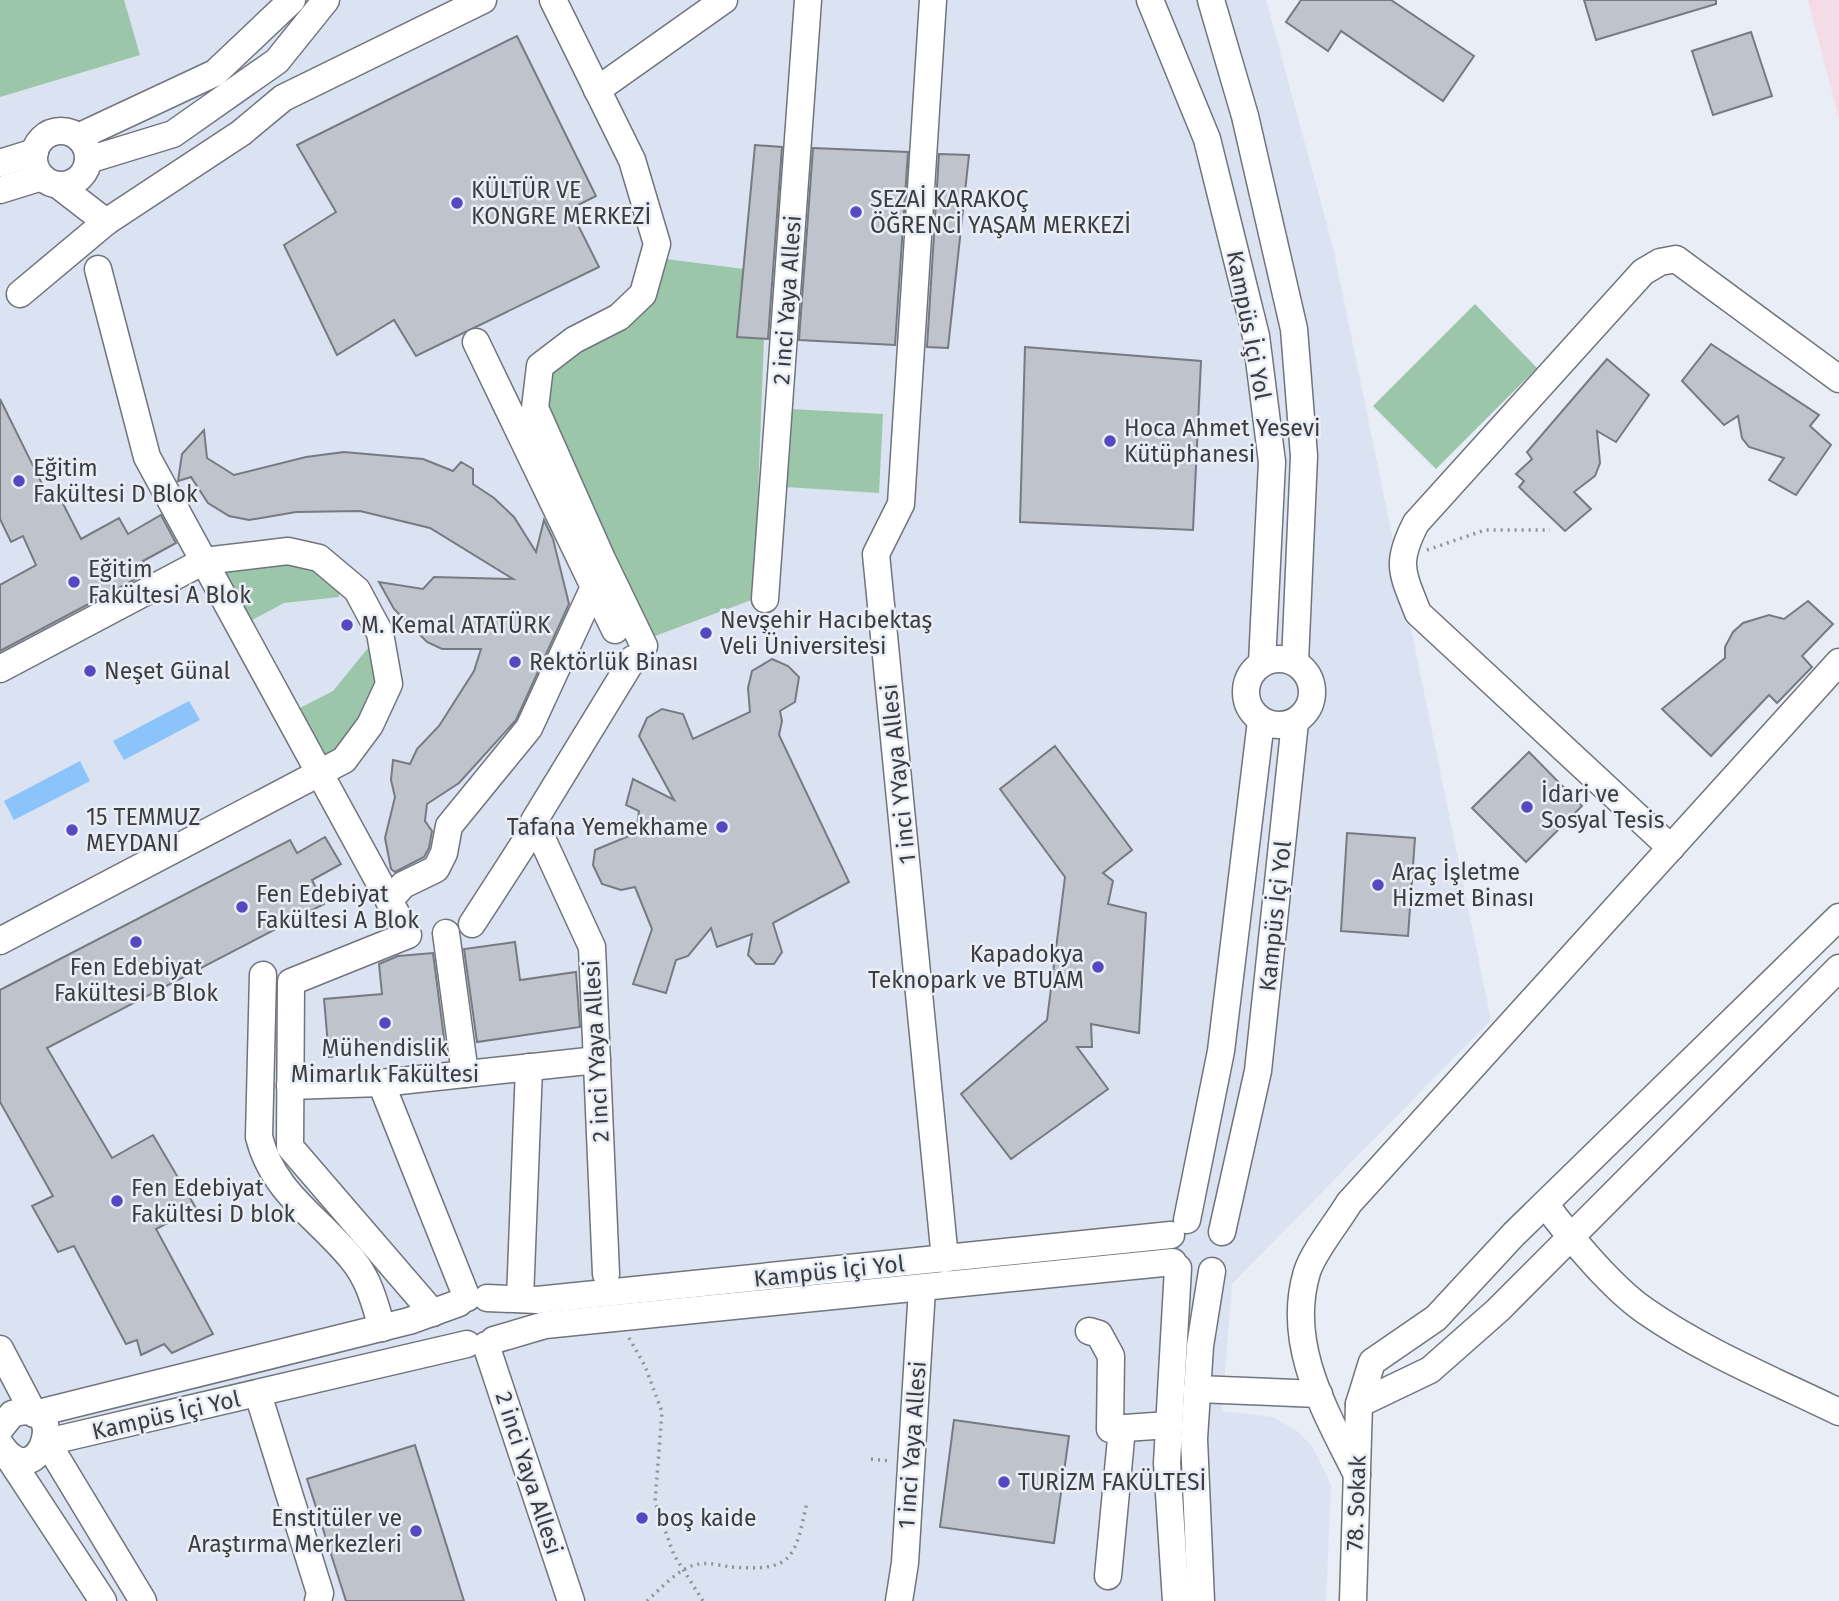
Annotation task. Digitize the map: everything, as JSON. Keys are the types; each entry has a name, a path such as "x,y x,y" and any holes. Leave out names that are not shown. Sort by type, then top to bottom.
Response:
{"street":[{"path":"0,190 50,181 75,181 84,155 215,73 292,0"},
{"path":"84,155 173,134 277,61 326,0"},
{"path":"20,294 106,222 242,134 283,98 483,0"},
{"path":"465,1074 458,930 536,825 534,821 639,652 535,408 540,366 574,340 619,317 643,294 657,244 632,160 553,0"},
{"path":"597,90 724,0"},
{"name":"2 inci Yaya Allesi","path":"765,599 808,0"},
{"name":"1 inci YYaya Allesi","path":"933,0 901,504 876,554 945,1259"},
{"name":"Kampüs İçi Yol","path":"1150,0 1207,139 1256,336 1272,462 1262,663"},
{"name":"Kampüs İçi Yol","path":"1210,0 1245,116 1294,329 1304,456 1294,662"},
{"path":"61,131 84,155 106,222 50,181 34,161 38,144 52,133 61,131"},
{"path":"0,163 35,152"},
{"path":"1671,848 1418,612 1403,575 1402,549 1416,523 1643,272 1660,262 1676,259 1839,379"},
{"path":"98,269 147,457 408,935"},
{"path":"476,342 615,629"},
{"path":"0,669 204,561 288,551 320,558 357,590 380,633 389,684 370,725 344,760 0,941"},
{"path":"389,901 403,886 436,869 444,853 450,826 529,728 594,587"},
{"path":"1284,659 1294,662 1304,670 1313,692 1304,715 1284,726 1261,721 1252,713 1245,692 1247,680 1262,663 1284,659"},
{"path":"1357,1475 1306,1362 1299,1324 1307,1271 1349,1203 1839,662"},
{"name":"Kampüs İçi Yol","path":"34,1414 382,1328 471,1300 520,1299 678,1275 809,1260 945,1259 1179,1228 1221,1051 1261,721"},
{"name":"Kampüs İçi Yol","path":"1222,1232 1258,1072 1295,722"},
{"name":"2 inci YYaya Allesi","path":"536,825 592,947 606,1274"},
{"name":"78. Sokak","path":"1353,1601 1359,1404 1372,1363 1436,1318 1545,1204 1839,917"},
{"path":"433,1313 290,1147 290,982 408,935 458,930"},
{"path":"1359,1404 1430,1370 1498,1310 1839,968"},
{"path":"262,975 259,1137 265,1162 282,1186 353,1260 368,1284 382,1328"},
{"path":"290,1086 381,1083 597,1060"},
{"path":"520,1299 529,1067"},
{"path":"381,1083 471,1300 500,1312 500,1331 482,1343 453,1330 451,1321 471,1300"},
{"path":"1545,1204 1570,1238 1641,1309 1707,1349 1839,1412"},
{"path":"1201,1601 1194,1439 1197,1389 1212,1272 1225,1254 1222,1232 1203,1219 1179,1228 1168,1252 1175,1265 1191,1275 1212,1272"},
{"path":"1175,1265 1167,1463 1176,1601"},
{"name":"Kampüs İçi Yol","path":"47,1442 482,1343 545,1325 1175,1265"},
{"path":"678,1275 678,1312"},
{"name":"1 inci Yaya Allesi","path":"899,1601 905,1563 922,1289"},
{"path":"1089,1331 1100,1334 1107,1347 1112,1378 1110,1429 1169,1424"},
{"name":"2 inci Yaya Allesi","path":"482,1343 571,1601"},
{"path":"0,1349 34,1414 45,1426 47,1442 143,1601"},
{"path":"1197,1389 1320,1394"},
{"path":"258,1394 320,1593 318,1601"},
{"path":"1,1441 12,1414 19,1411 34,1414"},
{"path":"1108,1576 1122,1428"},
{"path":"1,1441 15,1458 30,1459 43,1449 47,1442"},
{"path":"1,1441 103,1601"}],"path":[{"path":"1402,559 1485,530 1550,530"},
{"path":"618,1318 645,1366 662,1412 655,1502 674,1555 704,1601"},
{"path":"647,1601 698,1564 756,1568 785,1562 796,1549 807,1503"}],"shaded area":[{"name":"Nevşehir Hacıbektaş Veli Üniversitesi","path":"0,0 1266,0 1333,247 1491,1020 1232,1284 1222,1411 1272,1417 1296,1430 1312,1446 1331,1485 1326,1601 0,1601"},
{"path":"1808,0 1839,0 1839,119"}],"green space":[{"path":"0,0 124,0 140,55 0,97"},
{"path":"666,259 744,269 764,338 754,599 647,639 541,412 546,379"},
{"path":"1475,304 1537,368 1436,469 1373,406"},
{"path":"790,409 883,414 879,493 786,487"},
{"path":"305,560 340,583 339,597 284,603 250,621 220,567"},
{"path":"368,648 380,655 382,688 327,764 298,709 333,691"}],"water":[{"path":"189,701 200,720 124,760 113,741"},
{"path":"80,761 90,781 14,820 4,801"}],"building":[{"path":"1301,0 1391,0 1474,56 1443,101 1341,31 1328,51 1286,22"},
{"path":"1584,0 1716,0 1716,4 1596,40"},
{"path":"1751,32 1772,96 1713,115 1692,51"},
{"name":"KÜLTÜR VE KONGRE MERKEZİ","path":"517,36 596,196 570,209 599,267 416,356 394,320 337,355 284,245 336,212 297,145"},
{"path":"755,145 782,147 768,339 737,337"},
{"path":"813,148 908,152 895,345 799,340"},
{"path":"939,154 969,155 948,348 927,347"},
{"path":"1711,344 1819,415 1810,426 1831,445 1796,495 1769,480 1784,458 1749,447 1742,438 1738,416 1724,425 1682,381"},
{"name":"Hoca Ahmet Yesevi Kütüphanesi","path":"1025,347 1201,361 1193,530 1020,522"},
{"path":"1607,359 1649,395 1616,442 1597,431 1600,463 1595,476 1574,492 1591,509 1565,531 1519,487 1524,481 1516,474 1532,459 1527,452"},
{"path":"0,399 45,490 49,488 52,494 57,492 81,539 119,518 128,534 161,515 176,543 143,561 149,572 0,651 0,585 36,565 23,536 11,542 0,519"},
{"name":"Rektörlük Binası","path":"204,430 207,458 234,475 306,457 344,452 423,459 453,471 461,462 473,469 473,484 494,498 514,517 536,552 544,520 553,539 569,604 516,720 459,783 427,804 425,821 432,831 429,848 424,857 395,872 391,869 385,838 395,797 391,780 393,760 410,764 417,749 439,726 474,671 481,649 442,649 427,642 394,609 379,582 423,589 434,577 513,579 430,528 360,511 296,512 249,520 229,516 208,503 191,477 178,481 182,454"},
{"path":"1808,601 1833,624 1802,656 1812,667 1777,703 1769,695 1711,756 1662,709 1725,658 1725,647 1733,632 1743,623 1769,615 1784,619"},
{"path":"772,659 788,666 799,677 795,702 780,711 782,721 779,735 849,882 773,923 782,952 774,964 756,964 748,955 752,934 717,947 711,928 688,956 676,960 666,993 633,984 652,929 635,887 621,890 602,884 593,865 595,850 636,833 639,811 626,805 633,779 674,800 639,736 647,718 662,709 683,714 693,739 750,712 748,688 752,671"},
{"name":"Kapadokya Teknopark ve BTUAM","path":"1055,746 1132,850 1103,873 1113,881 1108,904 1146,913 1139,1033 1091,1024 1092,1047 1077,1047 1108,1089 1011,1159 961,1094 1047,1020 1065,877 1000,789"},
{"name":"İdari ve Sosyal Tesis","path":"1529,752 1582,806 1526,862 1472,808"},
{"name":"Araç İşletme Hizmet Binası","path":"1347,833 1415,838 1408,936 1341,931"},
{"path":"325,837 341,864 312,880 324,904 47,1048 112,1158 153,1135 196,1208 156,1229 213,1334 172,1353 164,1344 141,1355 137,1340 126,1344 74,1246 58,1252 32,1206 53,1196 0,1102 0,990 290,840 297,853"},
{"path":"515,942 520,980 576,972 580,1027 477,1042 464,949"},
{"name":"Mühendislik Mimarlık Fakültesi","path":"433,953 445,1046 329,1057 324,999 382,994 379,964 398,956"},
{"name":"TURİZM FAKÜLTESİ","path":"954,1420 1069,1436 1054,1543 940,1527"},
{"path":"415,1445 464,1601 346,1601 307,1479"}],"place":[{"name":"KÜLTÜR VE KONGRE MERKEZİ","path":"457,203"},
{"name":"SEZAİ KARAKOÇ ÖĞRENCİ YAŞAM MERKEZİ","path":"856,212"},
{"name":"Hoca Ahmet Yesevi Kütüphanesi","path":"1110,441"},
{"name":"Eğitim Fakültesi D Blok","path":"19,481"},
{"name":"Eğitim Fakültesi A Blok","path":"74,582"},
{"name":"M. Kemal ATATÜRK","path":"347,625"},
{"name":"Nevşehir Hacıbektaş Veli Üniversitesi","path":"706,633"},
{"name":"Rektörlük Binası","path":"515,662"},
{"name":"Neşet Günal","path":"90,671"},
{"name":"İdari ve Sosyal Tesis","path":"1527,807"},
{"name":"Tafana Yemekhame","path":"722,827"},
{"name":"15 TEMMUZ MEYDANI","path":"72,830"},
{"name":"Araç İşletme Hizmet Binası","path":"1378,885"},
{"name":"Fen Edebiyat Fakültesi A Blok","path":"242,907"},
{"name":"Fen Edebiyat Fakültesi B Blok","path":"136,942"},
{"name":"Kapadokya Teknopark ve BTUAM","path":"1098,967"},
{"name":"Mühendislik Mimarlık Fakültesi","path":"385,1023"},
{"name":"Fen Edebiyat Fakültesi D blok","path":"117,1201"},
{"name":"TURİZM FAKÜLTESİ","path":"1004,1482"},
{"name":"boş kaide","path":"642,1518"},
{"name":"Enstitüler ve Araştırma Merkezleri","path":"416,1531"}]}
